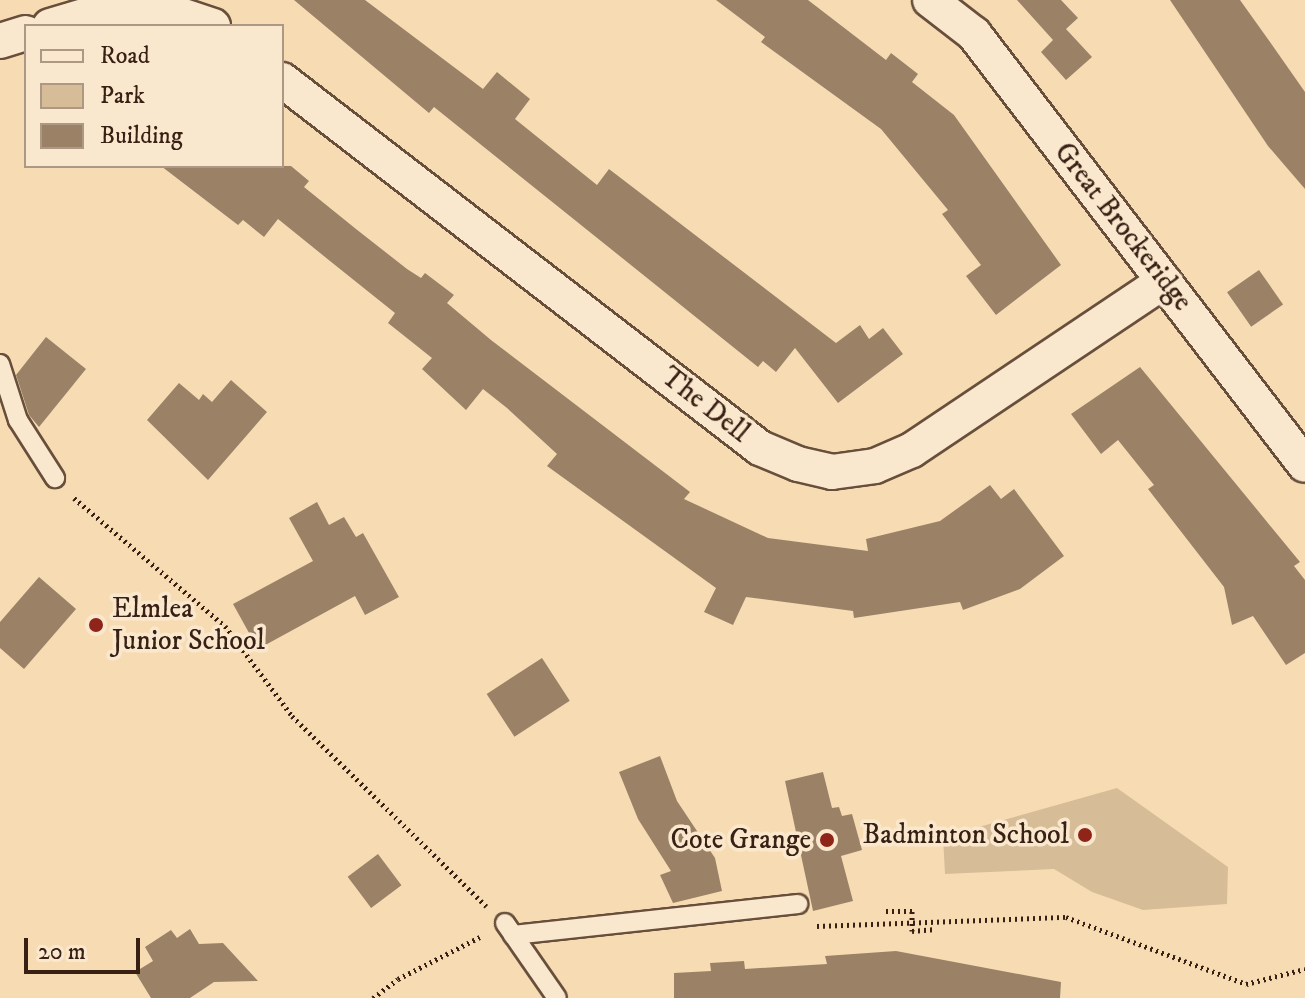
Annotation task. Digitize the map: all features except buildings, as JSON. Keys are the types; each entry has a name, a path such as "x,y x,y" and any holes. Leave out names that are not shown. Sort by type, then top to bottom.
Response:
{"street":[{"name":"Great Brockeridge","path":"930,0 974,34 1305,465"},
{"path":"57,24 111,8 159,8 207,24"},
{"path":"0,41 24,34"},
{"name":"The Dell","path":"284,82 760,448 798,464 832,472 875,466 912,450 1164,281"}],"lane":[{"path":"0,364 18,420 55,478"},
{"path":"557,998 509,929 798,904"}],"path":[{"path":"55,478 214,615 292,716 509,929 398,979 373,998"},
{"path":"886,911 912,911 912,931 933,929"},
{"path":"814,926 1066,917 1246,984 1305,969"}],"green space":[{"path":"1117,788 1228,867 1227,904 1143,910 1092,892 1054,869 945,874 943,837"}],"place":[{"name":"Elmlea Junior School","path":"96,625"},
{"name":"Badminton School","path":"1085,835"},
{"name":"Cote Grange","path":"827,840"}]}
